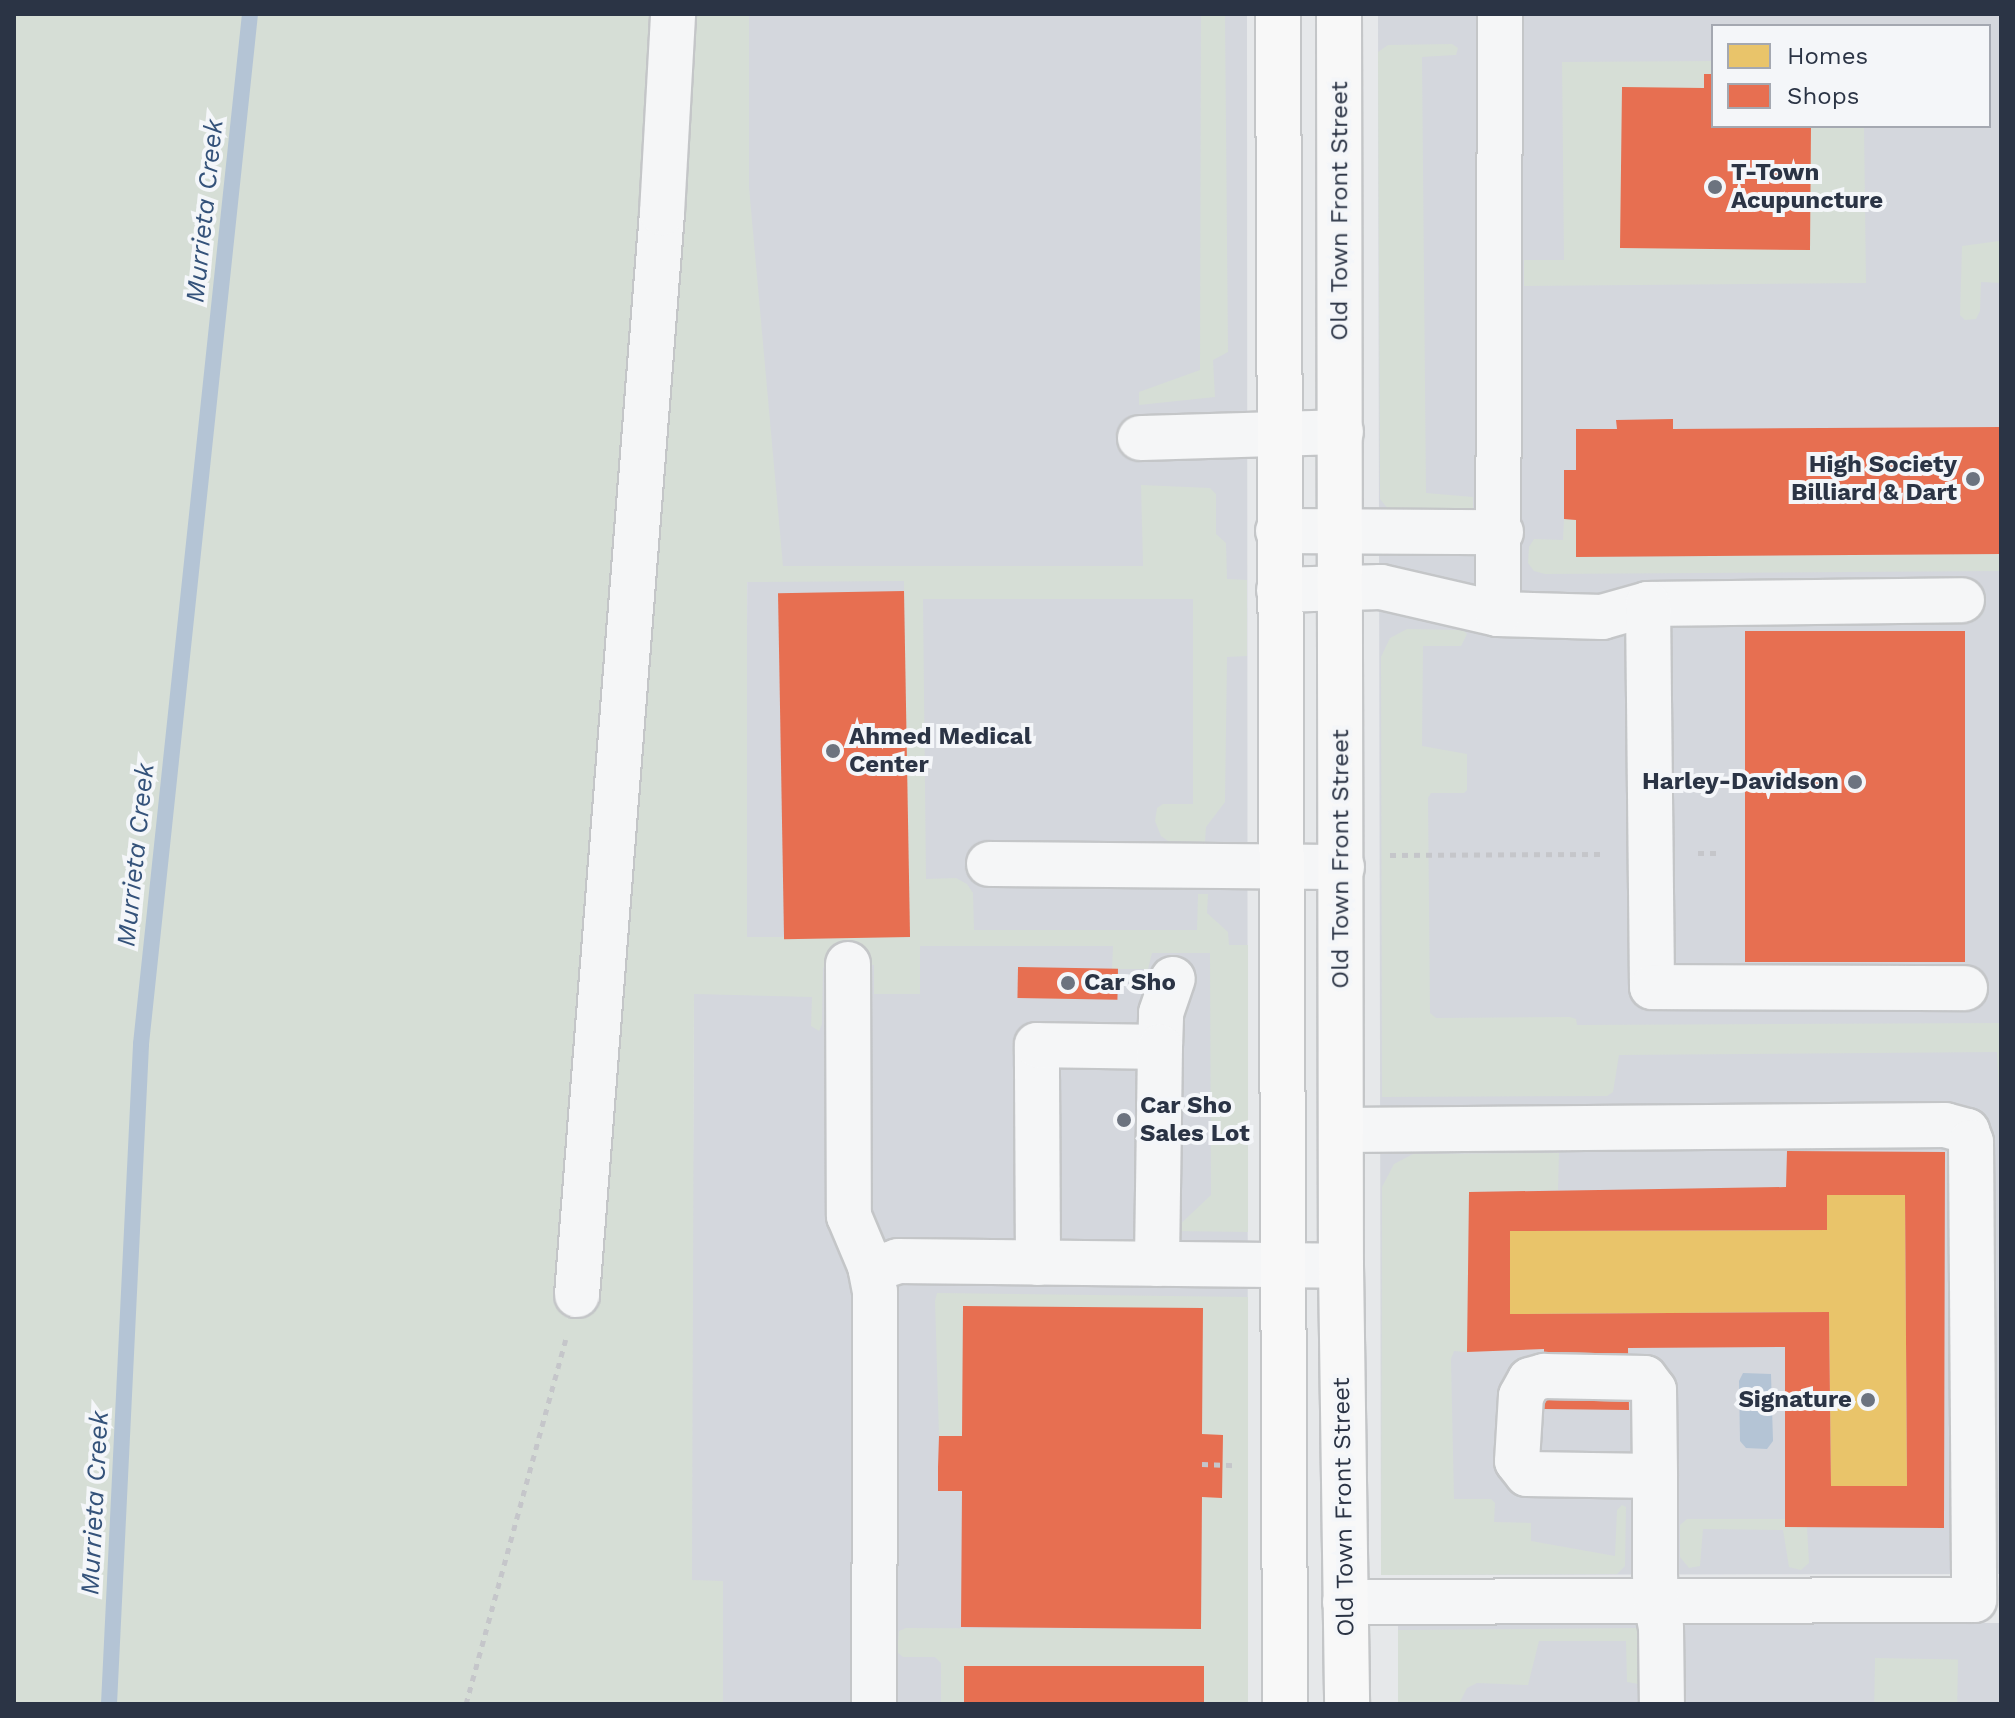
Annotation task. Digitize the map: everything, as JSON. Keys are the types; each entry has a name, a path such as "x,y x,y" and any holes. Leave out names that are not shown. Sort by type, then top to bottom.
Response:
{"main road":[{"path":"1278,14 1285,1704"},
{"name":"Old Town Front Street","path":"1339,14 1341,1266 1347,1704"}],"lane":[{"path":"577,1295 661,229 673,14"},
{"path":"1498,600 1501,532 1500,14"},
{"path":"1140,438 1341,432"},
{"path":"1278,531 1501,532"},
{"path":"1279,590 1381,587 1498,600 1602,617 1648,604 1962,600"},
{"path":"1648,604 1652,987 1965,988"},
{"path":"989,864 1342,867"},
{"path":"848,964 849,1216 871,1270 875,1292 874,1704"},
{"path":"1157,1264 1161,1013 1173,979"},
{"path":"1038,1263 1037,1045 1160,1047"},
{"path":"1342,1130 1945,1125 1967,1131 1971,1142 1974,1600 1345,1602"},
{"path":"871,1270 898,1261 1341,1266"},
{"path":"1655,1476 1656,1602 1661,1627 1662,1704"}],"path":[{"path":"1390,855 1717,853"},
{"path":"466,1704 577,1295"},
{"path":"1202,1464 1240,1465"}],"shaded area":[{"path":"14,14 749,14 749,187 783,566 1143,566 1141,485 1210,488 1216,494 1216,534 1226,543 1227,579 1247,580 1247,656 1227,657 1225,802 1206,827 1205,842 1168,841 1161,836 1155,821 1157,808 1163,804 1193,804 1193,599 923,599 926,879 956,878 967,884 973,893 974,930 1197,930 1198,894 1208,894 1207,913 1228,932 1229,945 1248,945 1248,1232 1173,1231 1211,1195 1210,953 1152,953 1148,969 1112,969 1113,946 920,946 920,994 874,994 874,965 829,962 823,968 822,1024 819,1031 811,1026 812,997 694,994 692,1580 723,1581 723,1704 14,1704","holes":["904,581 908,937 747,937 747,582"]},
{"path":"749,14 1247,14 1248,1704 690,1704 694,994 746,945"},
{"path":"1201,14 1225,14 1228,352 1213,360 1215,397 1139,405 1139,392 1200,370"},
{"path":"1378,14 2001,14 2001,1574 1381,1575"},
{"path":"1999,14 2001,283 1981,282 1980,311 1976,319 1965,320 1960,315 1962,246 1999,241"},
{"path":"1452,44 1458,48 1456,55 1422,57 1426,493 1473,497 1473,510 1469,516 1389,510 1380,499 1378,52 1388,45"},
{"path":"1711,61 1711,128 1864,128 1866,283 1524,286 1524,260 1564,260 1562,62"},
{"path":"1564,519 1576,520 1577,557 2001,554 2001,571 1545,574 1534,571 1528,563 1529,547 1534,539 1563,540"},
{"path":"1407,629 1463,630 1467,634 1461,646 1423,646 1422,746 1467,754 1467,790 1464,793 1431,793 1428,798 1430,1013 1436,1018 1570,1017 1576,1019 1577,1025 2001,1023 2001,1132 1997,1052 1619,1055 1613,1092 1607,1096 1382,1097 1381,657 1390,638"},
{"path":"1559,1153 1558,1190 1469,1192 1467,1352 1454,1351 1451,1359 1454,1499 1491,1499 1495,1503 1494,1522 1531,1523 1531,1541 1615,1556 1617,1510 1622,1505 1626,1507 1625,1566 1617,1574 1381,1575 1382,1187 1394,1164 1413,1154"},
{"path":"937,1293 1248,1297 1248,1704 1204,1704 1204,1667 964,1666 964,1704 941,1704 941,1663 935,1657 903,1657 897,1652 899,1631 906,1628 1201,1629 1202,1497 1222,1497 1222,1435 939,1436"},
{"path":"1687,1519 1785,1519 1786,1527 1807,1527 1809,1563 1801,1570 1789,1567 1783,1530 1703,1529 1700,1566 1689,1568 1680,1557 1680,1525"},
{"path":"1398,1623 2001,1623 2001,1704 1398,1704"},
{"path":"1639,1628 1638,1684 1627,1682 1626,1641 1539,1641 1528,1685 1477,1683 1467,1688 1459,1704 1398,1704 1398,1630"},
{"path":"1875,1658 1958,1659 1957,1704 1874,1703"}],"water":[{"path":"1743,1373 1771,1374 1773,1441 1767,1449 1746,1448 1740,1441 1739,1381"}],"building: Homes":[{"name":"Signature","path":"1827,1195 1905,1195 1907,1486 1831,1486 1829,1312 1510,1314 1510,1231 1827,1230"}],"building: Shops":[{"name":"T-Town Acupuncture","path":"1704,74 1711,74 1711,128 1811,128 1810,250 1620,248 1622,87 1704,88"},
{"path":"1673,419 1673,429 2001,427 2001,554 1576,557 1576,520 1564,519 1564,470 1576,470 1576,429 1617,429 1616,420"},
{"name":"Ahmed Medical Center","path":"904,591 910,937 784,939 778,593"},
{"name":"Harley-Davidson","path":"1745,631 1965,631 1965,962 1745,962"},
{"name":"Car Sho","path":"1018,967 1118,969 1117,1000 1017,998"},
{"path":"1787,1151 1945,1152 1944,1528 1785,1527 1785,1347 1628,1348 1629,1410 1544,1409 1544,1349 1467,1352 1469,1192 1786,1187","holes":["1827,1195 1905,1195 1907,1486 1831,1486 1829,1312 1510,1314 1510,1231 1827,1230"]},
{"path":"963,1306 1203,1308 1202,1434 1223,1435 1222,1498 1202,1497 1201,1629 961,1627 962,1491 938,1491 938,1467 939,1436 962,1436"},
{"path":"964,1666 1204,1666 1204,1704 964,1704"}],"waterway":[{"name":"Murrieta Creek","path":"109,1704 141,1044 250,14"}],"place":[{"name":"T-Town Acupuncture","path":"1715,187"},
{"name":"High Society Billiard & Dart","path":"1973,479"},
{"name":"Ahmed Medical Center","path":"833,751"},
{"name":"Harley-Davidson","path":"1855,782"},
{"name":"Car Sho","path":"1068,983"},
{"name":"Car Sho Sales Lot","path":"1124,1120"},
{"name":"Signature","path":"1868,1400"}]}
